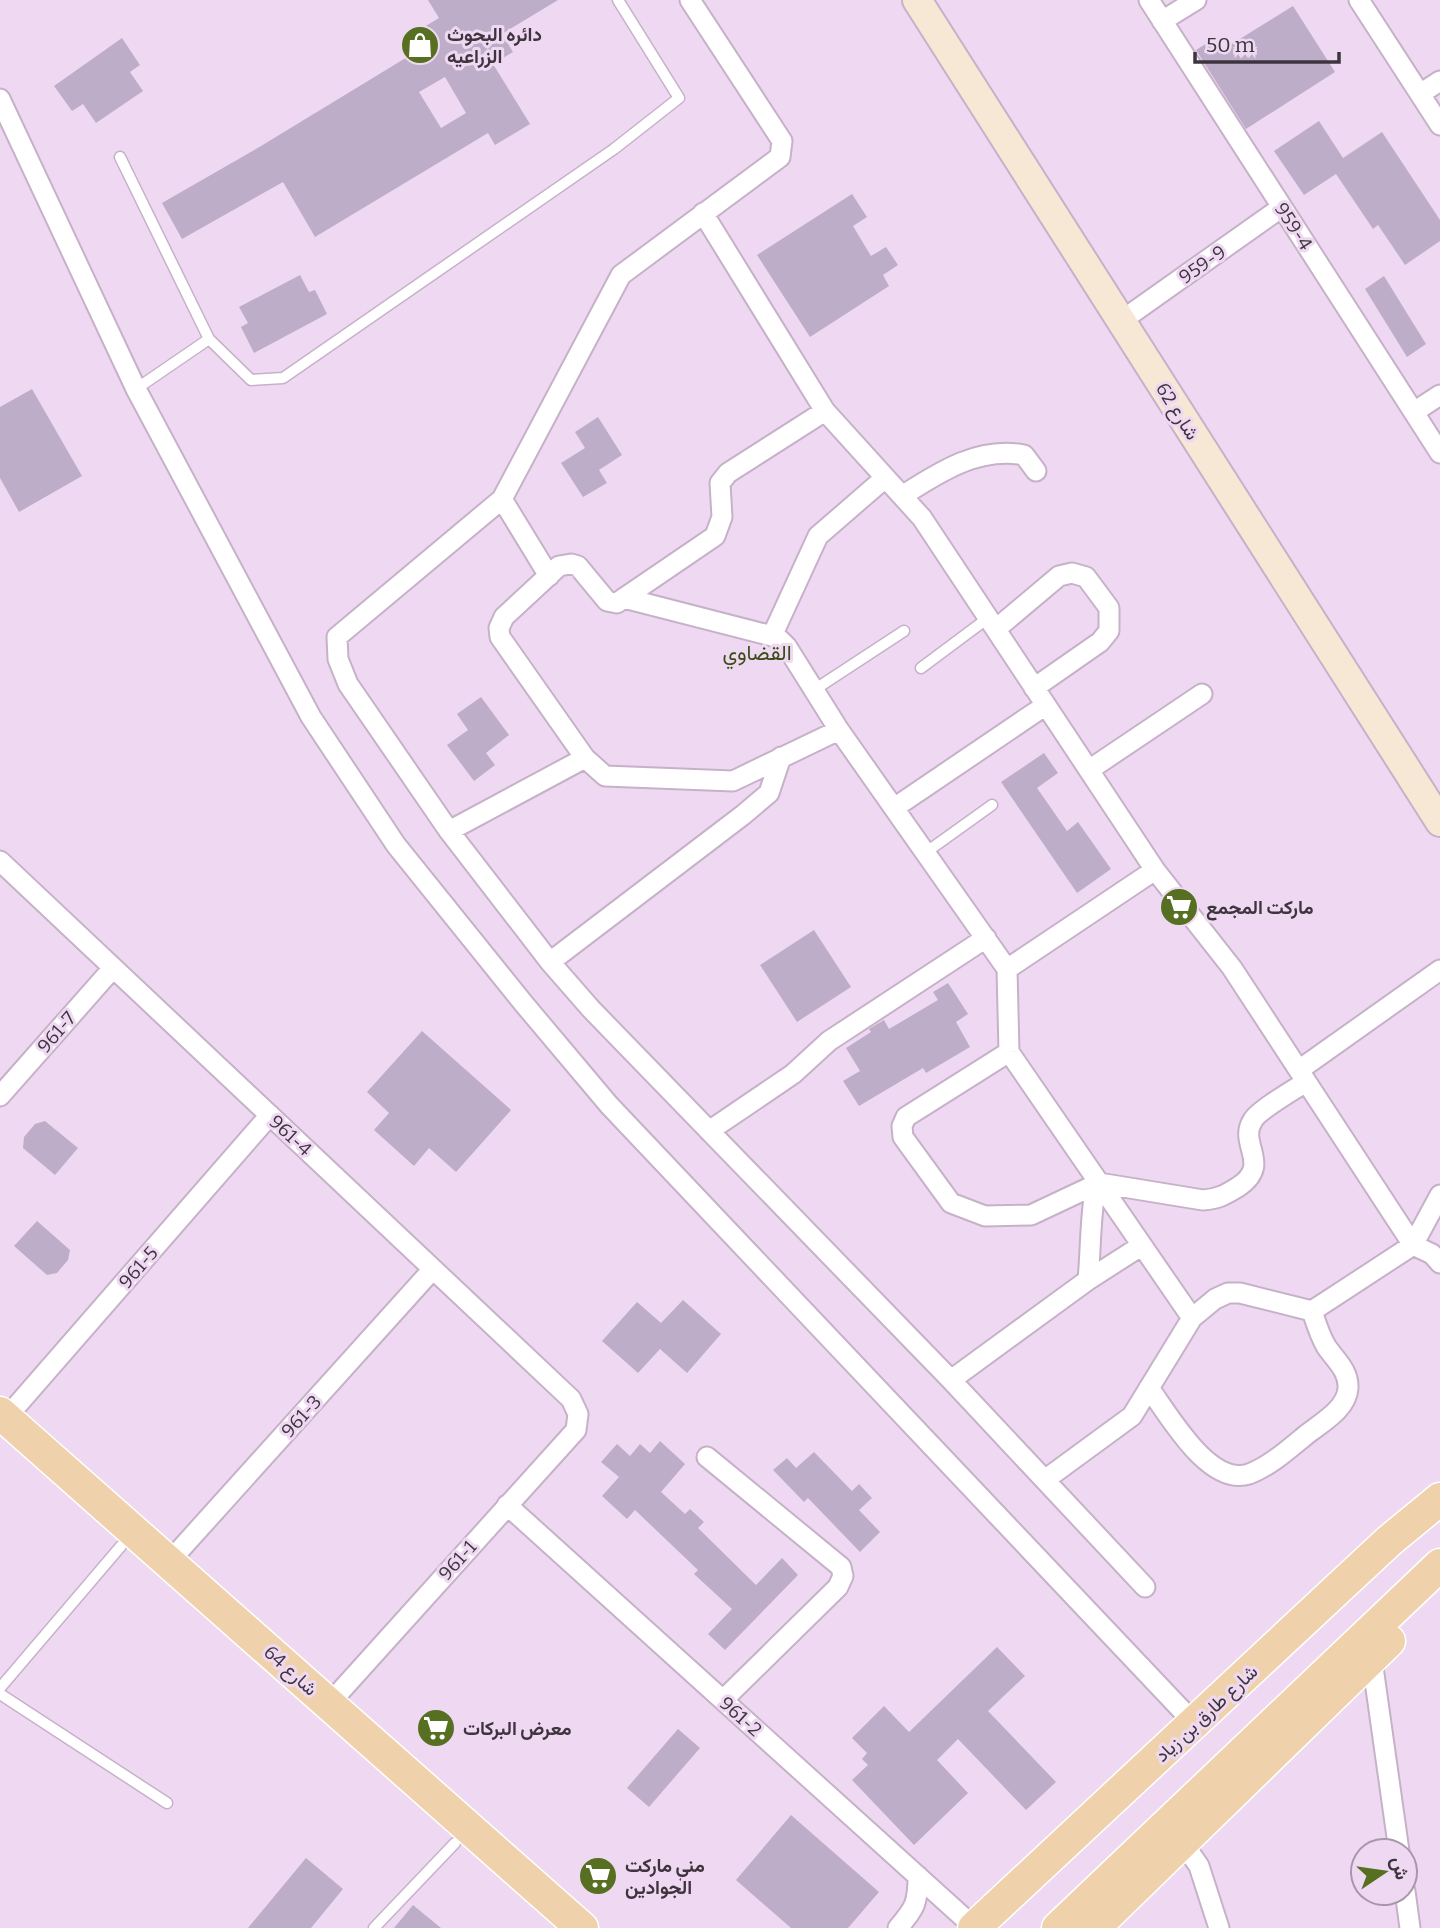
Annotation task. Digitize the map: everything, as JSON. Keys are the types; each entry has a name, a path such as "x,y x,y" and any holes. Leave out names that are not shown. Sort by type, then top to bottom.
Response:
{"main road":[{"name":"شارع 64","path":"2,1424 121,1546 551,1928"},
{"name":"شارع 64","path":"2,1424 169,1562 582,1928"},
{"name":"شارع طارق بن زياد","path":"974,1928 1390,1541 1440,1499"},
{"path":"1003,1928 1440,1509"},
{"path":"1058,1928 1440,1565"},
{"path":"1094,1928 1372,1660 1440,1585"}],"street":[{"path":"690,0 782,141 780,157 621,275 502,499 337,637 338,659 348,684 449,831 591,1009 1046,1479 1145,1587"},
{"name":"شارع 62","path":"917,0 1440,822"},
{"name":"959-4","path":"1149,0 1440,453"},
{"path":"1162,21 1196,0"},
{"path":"1359,0 1440,125"},
{"path":"1420,94 1440,81"},
{"path":"0,99 136,389 311,717 396,845 609,1105 1195,1724"},
{"name":"959-9","path":"1121,321 1282,207"},
{"path":"703,214 825,411 922,518 1155,870 1232,968 1413,1245 1432,1254 1440,1263"},
{"path":"1413,412 1440,395"},
{"path":"825,411 728,473 720,483 722,517 715,536 617,603 607,601 578,566 559,566 503,617 499,628 500,637 584,758 605,776 733,781 839,730"},
{"path":"902,496 947,468 985,455 1009,452 1024,455 1036,471"},
{"path":"772,636 818,536 885,478"},
{"path":"502,499 549,576"},
{"path":"992,624 1059,576 1072,573 1086,577 1109,608 1110,631 1100,642 1034,688"},
{"path":"624,598 772,636 786,647 839,730 1007,969 1009,1052 1192,1318"},
{"path":"1089,770 1202,694"},
{"path":"894,808 1046,705"},
{"path":"551,962 769,793 782,757"},
{"path":"449,831 584,758"},
{"name":"961-4","path":"0,861 571,1399 578,1413"},
{"path":"1007,969 1155,870"},
{"path":"709,1131 793,1074 829,1041 985,938"},
{"name":"961-7","path":"0,1096 113,968"},
{"path":"1009,1052 906,1117 902,1126 904,1137 951,1203 985,1216 1031,1215 1098,1184 1203,1200 1220,1199 1250,1180 1255,1164 1249,1132 1254,1118 1303,1076 1440,970"},
{"name":"961-5","path":"2,1424 270,1115"},
{"path":"1088,1280 1091,1211 1098,1184"},
{"path":"1046,1479 1132,1416 1192,1318 1216,1298 1228,1293 1240,1293 1312,1311 1413,1245 1440,1195"},
{"path":"951,1380 1088,1280 1141,1247"},
{"name":"961-3","path":"169,1562 433,1269"},
{"path":"1149,1388 1197,1454 1225,1474 1237,1476 1250,1473 1278,1458 1337,1411 1347,1394 1344,1370 1325,1345 1312,1311"},
{"name":"961-1","path":"329,1704 576,1430 578,1413"},
{"path":"707,1457 841,1567 843,1576 838,1587 723,1700"},
{"name":"961-2","path":"507,1505 974,1928"},
{"path":"1372,1660 1397,1837"},
{"path":"1183,1843 1199,1866 1219,1928"},
{"path":"898,1928 915,1908 918,1876"},
{"path":"1407,1907 1410,1928"}],"lane":[{"path":"120,157 209,339 251,380 283,378 614,149 679,99 618,0"},
{"path":"136,389 209,339"},
{"path":"921,668 992,624"},
{"path":"814,690 904,631"},
{"path":"925,853 992,805"},
{"path":"0,1688 121,1546"},
{"path":"0,1694 167,1803"},
{"path":"374,1928 455,1843"}],"building":[{"path":"428,0 558,0 502,34 513,52 493,64 530,124 495,145 488,133 315,237 283,182 182,239 162,203 427,45 419,30 439,18","holes":["445,77 466,113 441,128 419,92"]},
{"path":"1293,6 1335,72 1246,129 1196,50 1215,38 1222,50"},
{"path":"122,38 140,65 130,72 143,91 96,123 83,104 72,111 54,86"},
{"path":"1319,121 1343,158 1382,132 1440,220 1440,241 1405,265 1378,225 1373,229 1336,174 1304,195 1274,151"},
{"path":"852,194 867,217 853,226 871,256 886,247 898,265 883,275 889,286 810,337 757,255"},
{"path":"300,275 309,292 315,290 327,314 254,353 241,327 248,323 239,307"},
{"path":"1384,276 1426,344 1407,357 1365,289"},
{"path":"32,389 82,476 19,512 0,478 0,407"},
{"path":"598,417 622,455 599,470 607,483 583,497 561,463 585,448 575,432"},
{"path":"481,697 509,735 486,753 495,765 474,781 447,745 468,730 457,714"},
{"path":"1044,753 1058,773 1037,788 1067,831 1078,822 1111,869 1077,893 1001,782"},
{"path":"814,930 851,987 797,1022 760,965"},
{"path":"948,983 968,1014 956,1022 970,1047 926,1073 923,1068 859,1106 843,1081 860,1071 846,1048 884,1020 889,1029 938,1000 933,992"},
{"path":"422,1031 511,1110 456,1172 429,1148 414,1166 374,1130 389,1113 367,1092"},
{"path":"45,1121 78,1148 55,1175 23,1148 24,1137 35,1124"},
{"path":"37,1221 70,1250 68,1260 57,1273 47,1275 14,1246"},
{"path":"683,1300 721,1334 687,1373 660,1349 638,1373 602,1341 637,1302 661,1323"},
{"path":"660,1441 685,1464 661,1492 685,1514 690,1509 704,1522 698,1528 756,1585 782,1558 798,1575 725,1650 708,1634 732,1609 694,1574 698,1570 635,1510 627,1519 602,1496 619,1477 601,1462 617,1444 630,1456 640,1444 650,1453"},
{"path":"814,1452 852,1491 859,1484 872,1498 859,1510 880,1532 860,1552 808,1498 804,1502 773,1470 787,1458 796,1468"},
{"path":"997,1647 1025,1676 988,1711 1056,1782 1026,1810 958,1739 937,1760 968,1793 914,1845 852,1780 868,1765 862,1759 867,1753 852,1738 884,1706 909,1732"},
{"path":"678,1729 700,1748 649,1807 627,1788"},
{"path":"791,1815 879,1892 848,1928 791,1928 736,1880"},
{"path":"306,1858 343,1889 311,1928 248,1928"},
{"path":"413,1905 441,1928 394,1928"}],"place":[{"name":"دائره البحوث الزراعيه","path":"420,45"},
{"name":"ماركت المجمع","path":"1179,907"},
{"name":"معرض البركات","path":"436,1728"},
{"name":"مني ماركت الجوادين","path":"598,1876"}],"district":[{"name":"القضاوي","path":"757,653"}]}
